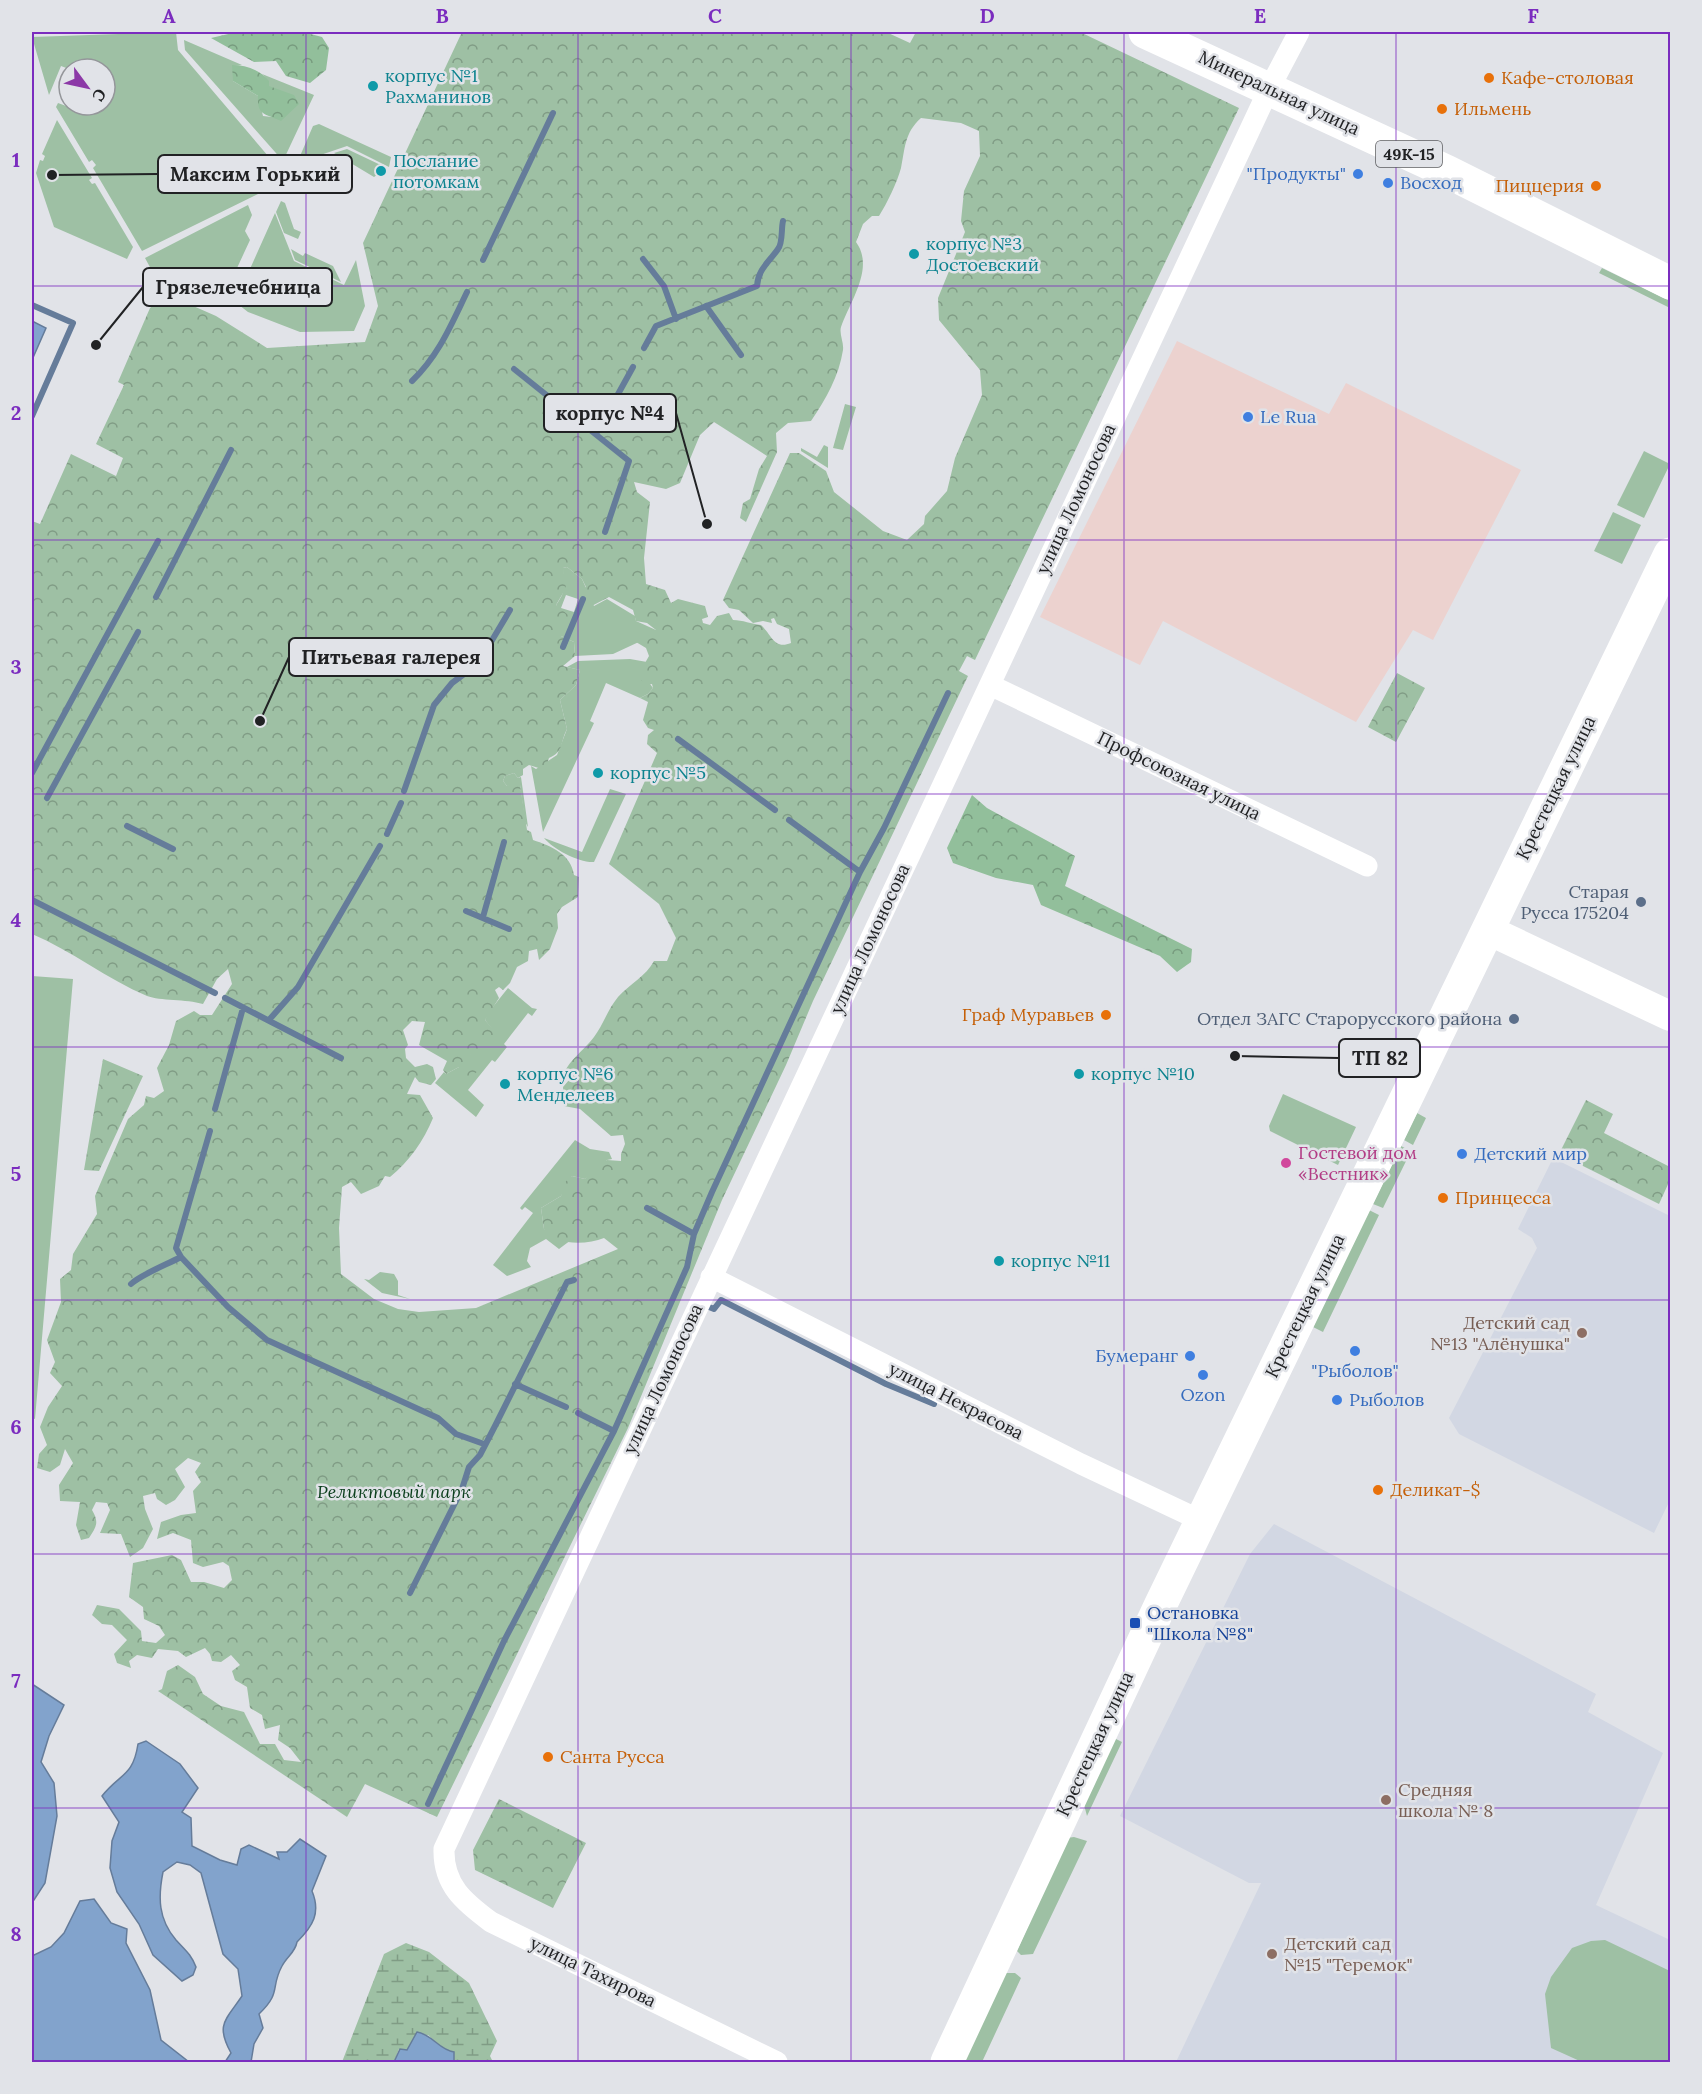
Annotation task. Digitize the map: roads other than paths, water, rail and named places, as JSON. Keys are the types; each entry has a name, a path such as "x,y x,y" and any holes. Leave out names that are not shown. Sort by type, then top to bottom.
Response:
{"main road":[{"name":"Минеральная улица","path":"1145,32 1454,176 1671,283"},
{"name":"Крестецкая улица","path":"947,2062 1202,1521 1671,554"}],"street":[{"name":"улица Ломоносова","path":"444,1849 1269,89 1299,32"},
{"name":"Профсоюзная улица","path":"990,685 1367,866"},
{"path":"1488,930 1671,1016"},
{"name":"улица Некрасова","path":"711,1277 1081,1464 1202,1521"},
{"name":"улица Тахирова","path":"444,1849 444,1866 462,1901 491,1922 777,2062"}],"water":[{"path":"32,321 46,328 32,360"},
{"path":"32,1684 64,1705 49,1736 41,1762 54,1783 57,1816 45,1883 32,1903"},
{"path":"146,1741 180,1764 198,1788 182,1812 191,1818 192,1846 220,1860 237,1865 241,1849 249,1845 279,1859 277,1852 287,1852 300,1839 326,1856 312,1891 316,1906 314,1919 282,1966 271,2000 259,2014 263,2028 254,2044 251,2062 225,2062 231,2053 224,2035 224,2023 242,1996 238,1969 223,1954 201,1873 190,1865 177,1862 163,1872 160,1899 163,1916 170,1932 190,1955 196,1967 193,1975 182,1981 153,1955 139,1924 117,1892 110,1868 112,1841 119,1822 102,1796 129,1769 136,1755 138,1744"},
{"path":"94,1899 111,1923 127,1929 126,1943 150,1990 161,2040 189,2062 32,2062 32,1956 51,1947 64,1933 80,1901"},
{"path":"417,2032 454,2052 454,2062 394,2062 400,2049 407,2050"}],"waterway":[{"path":"483,260 553,113"},
{"path":"644,348 656,326 757,286 762,270 780,246 783,221"},
{"path":"643,259 664,286 676,319"},
{"path":"412,381 437,350 467,292"},
{"path":"32,305 73,323 32,416"},
{"path":"706,306 741,355"},
{"path":"596,434 633,367"},
{"path":"514,369 629,461 605,532"},
{"path":"156,597 231,450"},
{"path":"32,773 158,541"},
{"path":"563,647 583,599"},
{"path":"491,642 510,610"},
{"path":"47,798 138,632"},
{"path":"404,791 434,705 452,683 472,668"},
{"path":"428,1804 504,1641 614,1431 687,1267 694,1234 712,1192 860,872 884,828 948,693"},
{"path":"678,739 775,810"},
{"path":"387,834 401,803"},
{"path":"789,820 860,872"},
{"path":"127,826 173,849"},
{"path":"483,917 504,842"},
{"path":"269,1020 298,987 380,846"},
{"path":"32,900 215,993"},
{"path":"466,911 509,929"},
{"path":"225,998 341,1058"},
{"path":"215,1109 243,1008"},
{"path":"210,1131 176,1248 181,1257 228,1307 267,1340 438,1418 456,1434 484,1444"},
{"path":"647,1208 694,1234"},
{"path":"131,1284 147,1273 181,1257"},
{"path":"410,1593 462,1489 469,1467 480,1455 567,1282 574,1280"},
{"path":"709,1307 714,1309 721,1300 886,1384 934,1404"},
{"path":"515,1384 566,1407"},
{"path":"578,1413 614,1431"}],"place":[{"name":"Кафе-столовая","path":"1489,78"},
{"name":"корпус №1 Рахманинов","path":"373,86"},
{"name":"Ильмень","path":"1442,109"},
{"name":"Послание потомкам","path":"381,171"},
{"name":"\"Продукты\"","path":"1358,174"},
{"name":"Максим Горький","path":"52,175"},
{"name":"Восход","path":"1388,183"},
{"name":"Пиццерия","path":"1596,186"},
{"name":"корпус №3 Достоевский","path":"914,254"},
{"name":"Грязелечебница","path":"96,345"},
{"name":"Le Rua","path":"1248,417"},
{"name":"корпус №4","path":"707,524"},
{"name":"Питьевая галерея","path":"260,721"},
{"name":"корпус №5","path":"598,773"},
{"name":"Старая Русса 175204","path":"1641,902"},
{"name":"Граф Муравьев","path":"1106,1015"},
{"name":"Отдел ЗАГС Старорусского района","path":"1514,1019"},
{"name":"ТП 82","path":"1235,1056"},
{"name":"корпус №10","path":"1079,1074"},
{"name":"корпус №6 Менделеев","path":"505,1084"},
{"name":"Детский мир","path":"1462,1154"},
{"name":"Гостевой дом «Вестник»","path":"1286,1163"},
{"name":"Принцесса","path":"1443,1198"},
{"name":"корпус №11","path":"999,1261"},
{"name":"Детский сад №13 \"Алёнушка\"","path":"1582,1333"},
{"name":"\"Рыболов\"","path":"1355,1351"},
{"name":"Бумеранг","path":"1190,1356"},
{"name":"Ozon","path":"1203,1375"},
{"name":"Рыболов","path":"1337,1400"},
{"name":"Деликат-$","path":"1378,1490"},
{"name":"Остановка \"Школа №8\"","path":"1135,1623"},
{"name":"Санта Русса","path":"548,1757"},
{"name":"Средняя школа № 8","path":"1386,1800"},
{"name":"Детский сад №15 \"Теремок\"","path":"1272,1954"}],"park label":[{"name":"Реликтовый парк","path":"394,1492"}]}
